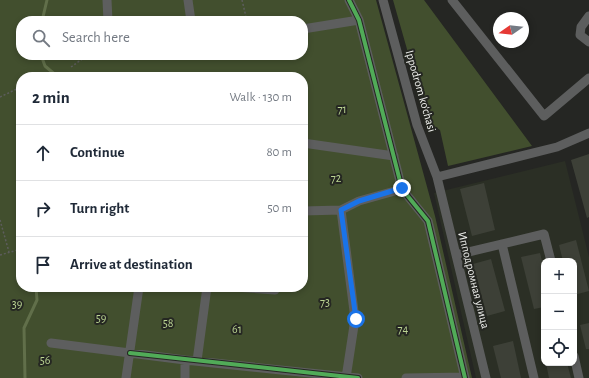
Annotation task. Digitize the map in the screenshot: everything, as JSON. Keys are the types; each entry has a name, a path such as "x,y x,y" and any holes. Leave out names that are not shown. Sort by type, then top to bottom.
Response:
{"street":[{"path":"107,0 108,16"},
{"path":"188,0 191,16"},
{"path":"349,0 359,20 402,188 428,221 465,378 406,378"},
{"name":"Ippodrom ko'chasi","path":"383,0 417,125 440,188"},
{"path":"452,0 544,116 589,78"},
{"path":"589,16 581,27 580,35 589,42"},
{"path":"308,28 359,20"},
{"path":"437,177 557,147 589,133"},
{"path":"308,144 394,156"},
{"path":"308,211 341,210 359,201 402,188"},
{"name":"Ипподромная улица","path":"440,188 486,378"},
{"path":"341,210 356,319 346,377"},
{"path":"456,254 544,234 550,258"},
{"path":"502,244 534,378"},
{"path":"126,378 138,292"},
{"path":"197,361 207,292"},
{"path":"51,343 185,360 358,378"},
{"path":"185,360 185,378"},
{"path":"577,366 580,378"}],"path":[{"path":"242,0 246,16"},
{"path":"71,67 81,60"},
{"path":"0,97 16,89"},
{"path":"0,220 9,252"},
{"path":"0,255 16,250"}],"shaded area":[{"path":"565,161 589,257 589,378 476,378 434,193"}],"green space":[{"path":"0,0 376,0 435,216 472,378 0,378"},
{"path":"393,0 424,0 532,146 448,166 440,130 428,123"}],"building":[{"path":"589,154 589,217 587,218 571,160"},
{"path":"484,183 495,230 472,236 460,189"},
{"path":"576,240 589,291 577,294 577,258 562,258 559,245"},
{"path":"540,253 541,308 534,309 521,257"},
{"path":"491,259 505,311 487,316 473,264"},
{"path":"589,323 589,349 586,349 580,325"},
{"path":"513,341 521,378 501,378 493,346"},
{"path":"547,366 568,366 571,378 549,378"}],"waterway":[{"path":"43,16 47,0"},
{"path":"43,60 45,66 52,72"},
{"path":"25,378 24,328 37,300 36,292"}],"cycle path":[{"path":"349,0 359,20 402,189 428,221 465,378"},
{"path":"130,353 358,378"}],"route":[{"path":"356,319 341,210 359,201 402,188"}],"park label":[{"name":"71","path":"342,109"},
{"name":"72","path":"336,178"},
{"name":"73","path":"325,302"},
{"name":"39","path":"17,304"},
{"name":"59","path":"101,318"},
{"name":"58","path":"168,323"},
{"name":"61","path":"237,329"},
{"name":"74","path":"403,329"},
{"name":"56","path":"45,360"}]}
